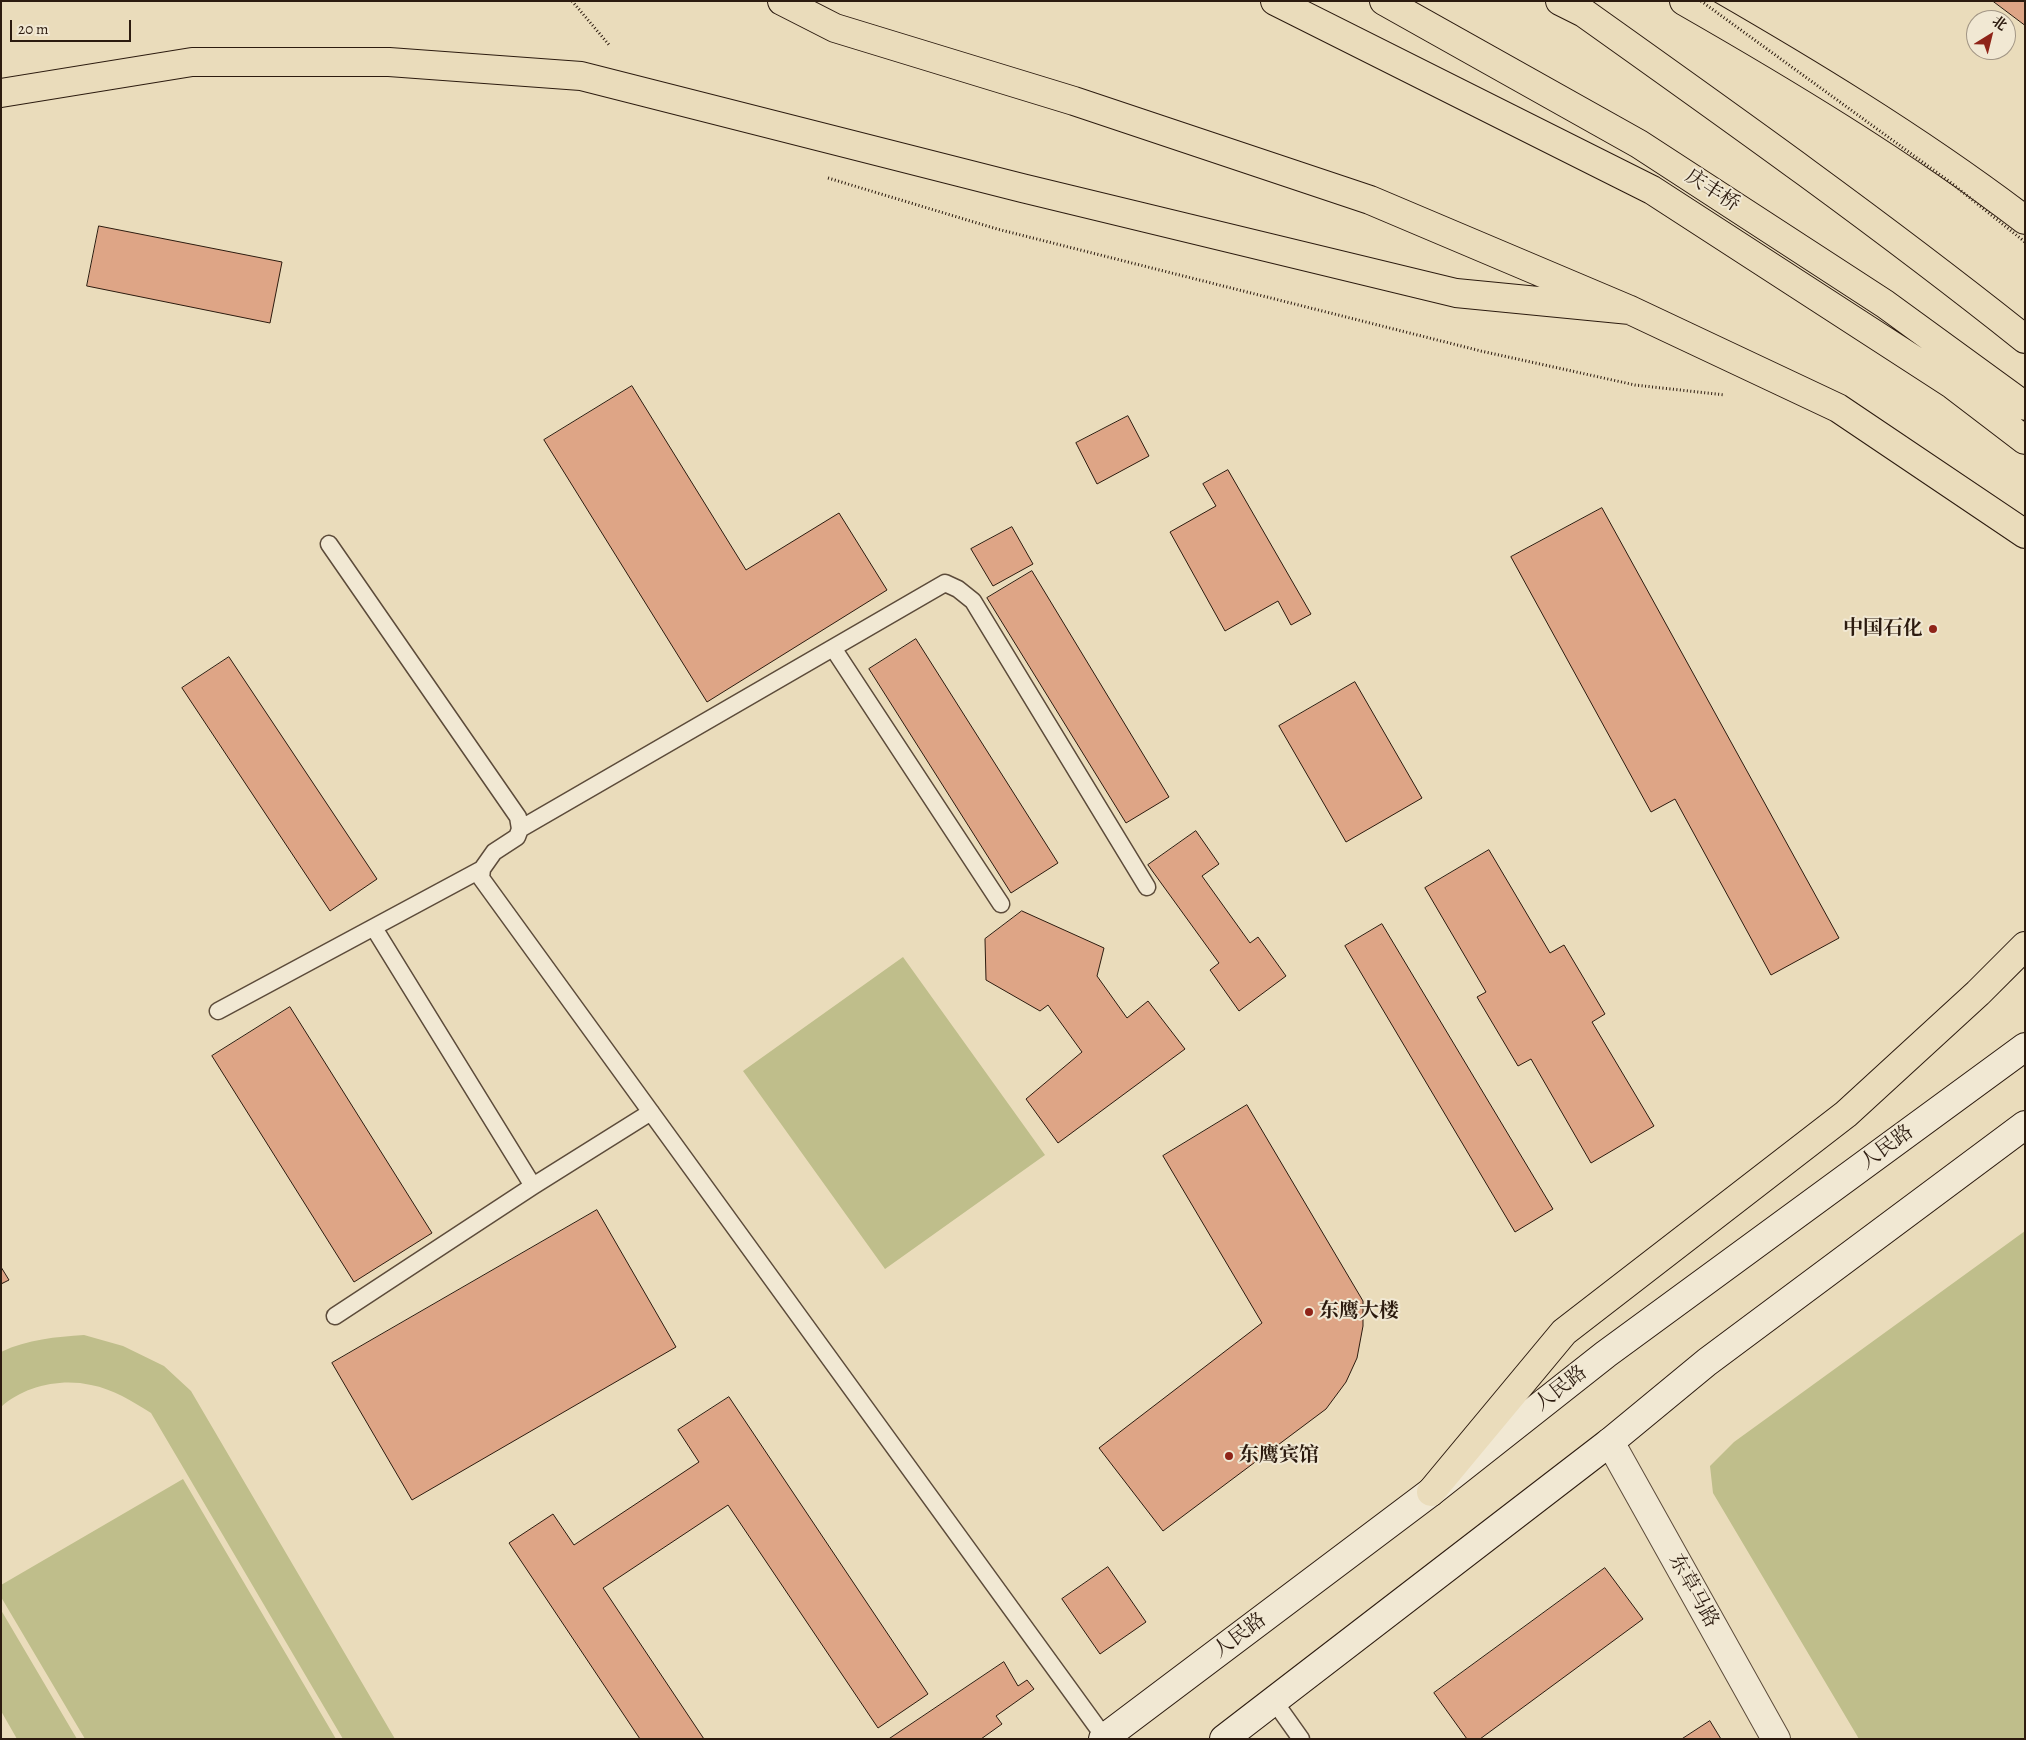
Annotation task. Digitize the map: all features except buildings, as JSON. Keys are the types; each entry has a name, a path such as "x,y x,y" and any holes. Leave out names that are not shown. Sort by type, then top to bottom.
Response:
{"main road":[{"path":"782,1 835,28 1074,101 1370,200 1630,310 1838,408 2025,534"},
{"path":"1275,1 1652,190 1953,385 2025,440"},
{"name":"庆丰桥","path":"1384,1 1639,144 1885,304 2025,406"},
{"path":"1560,1 1584,13 1764,141 1937,269 2025,339"},
{"path":"1684,1 1799,67 1968,177 2025,220"},
{"path":"1,94 192,62 389,62 581,76 1022,188 1456,293 1630,310"},
{"path":"1431,1492 1564,1332 1846,1114 1978,993 2025,946"},
{"name":"人民路","path":"1104,1738 1431,1492 1606,1354 2025,1047"},
{"path":"1224,1739 1610,1442 1707,1362 2025,1125"},
{"name":"东草马路","path":"1610,1442 1776,1739"}],"lane":[{"path":"218,1011 482,869 494,852 517,837 520,829 518,817 329,544"},
{"path":"520,829 945,583 958,589 972,601 1147,887"},
{"path":"833,648 1001,904"},
{"path":"482,869 481,878 1104,1738"},
{"path":"374,928 533,1186"},
{"path":"335,1316 533,1186 651,1112"},
{"path":"1274,1701 1301,1739"}],"path":[{"path":"1701,1 1950,182 2025,242"}],"shaded area":[{"path":"903,957 1045,1155 885,1269 743,1071"},
{"path":"2025,1231 2025,1739 1859,1739 1713,1493 1710,1466 1734,1442"},
{"path":"84,1335 123,1346 164,1366 191,1391 395,1739 343,1739 151,1413 115,1392 79,1383 55,1383 32,1389 10,1400 1,1407 1,1352 32,1341"},
{"path":"183,1479 336,1739 85,1739 1,1597 1,1585"},
{"path":"1,1610 77,1739 17,1739 1,1711"}],"place":[{"name":"中国石化","path":"1933,629"},
{"name":"东鹰大楼","path":"1309,1312"},
{"name":"东鹰宾馆","path":"1229,1456"}]}
